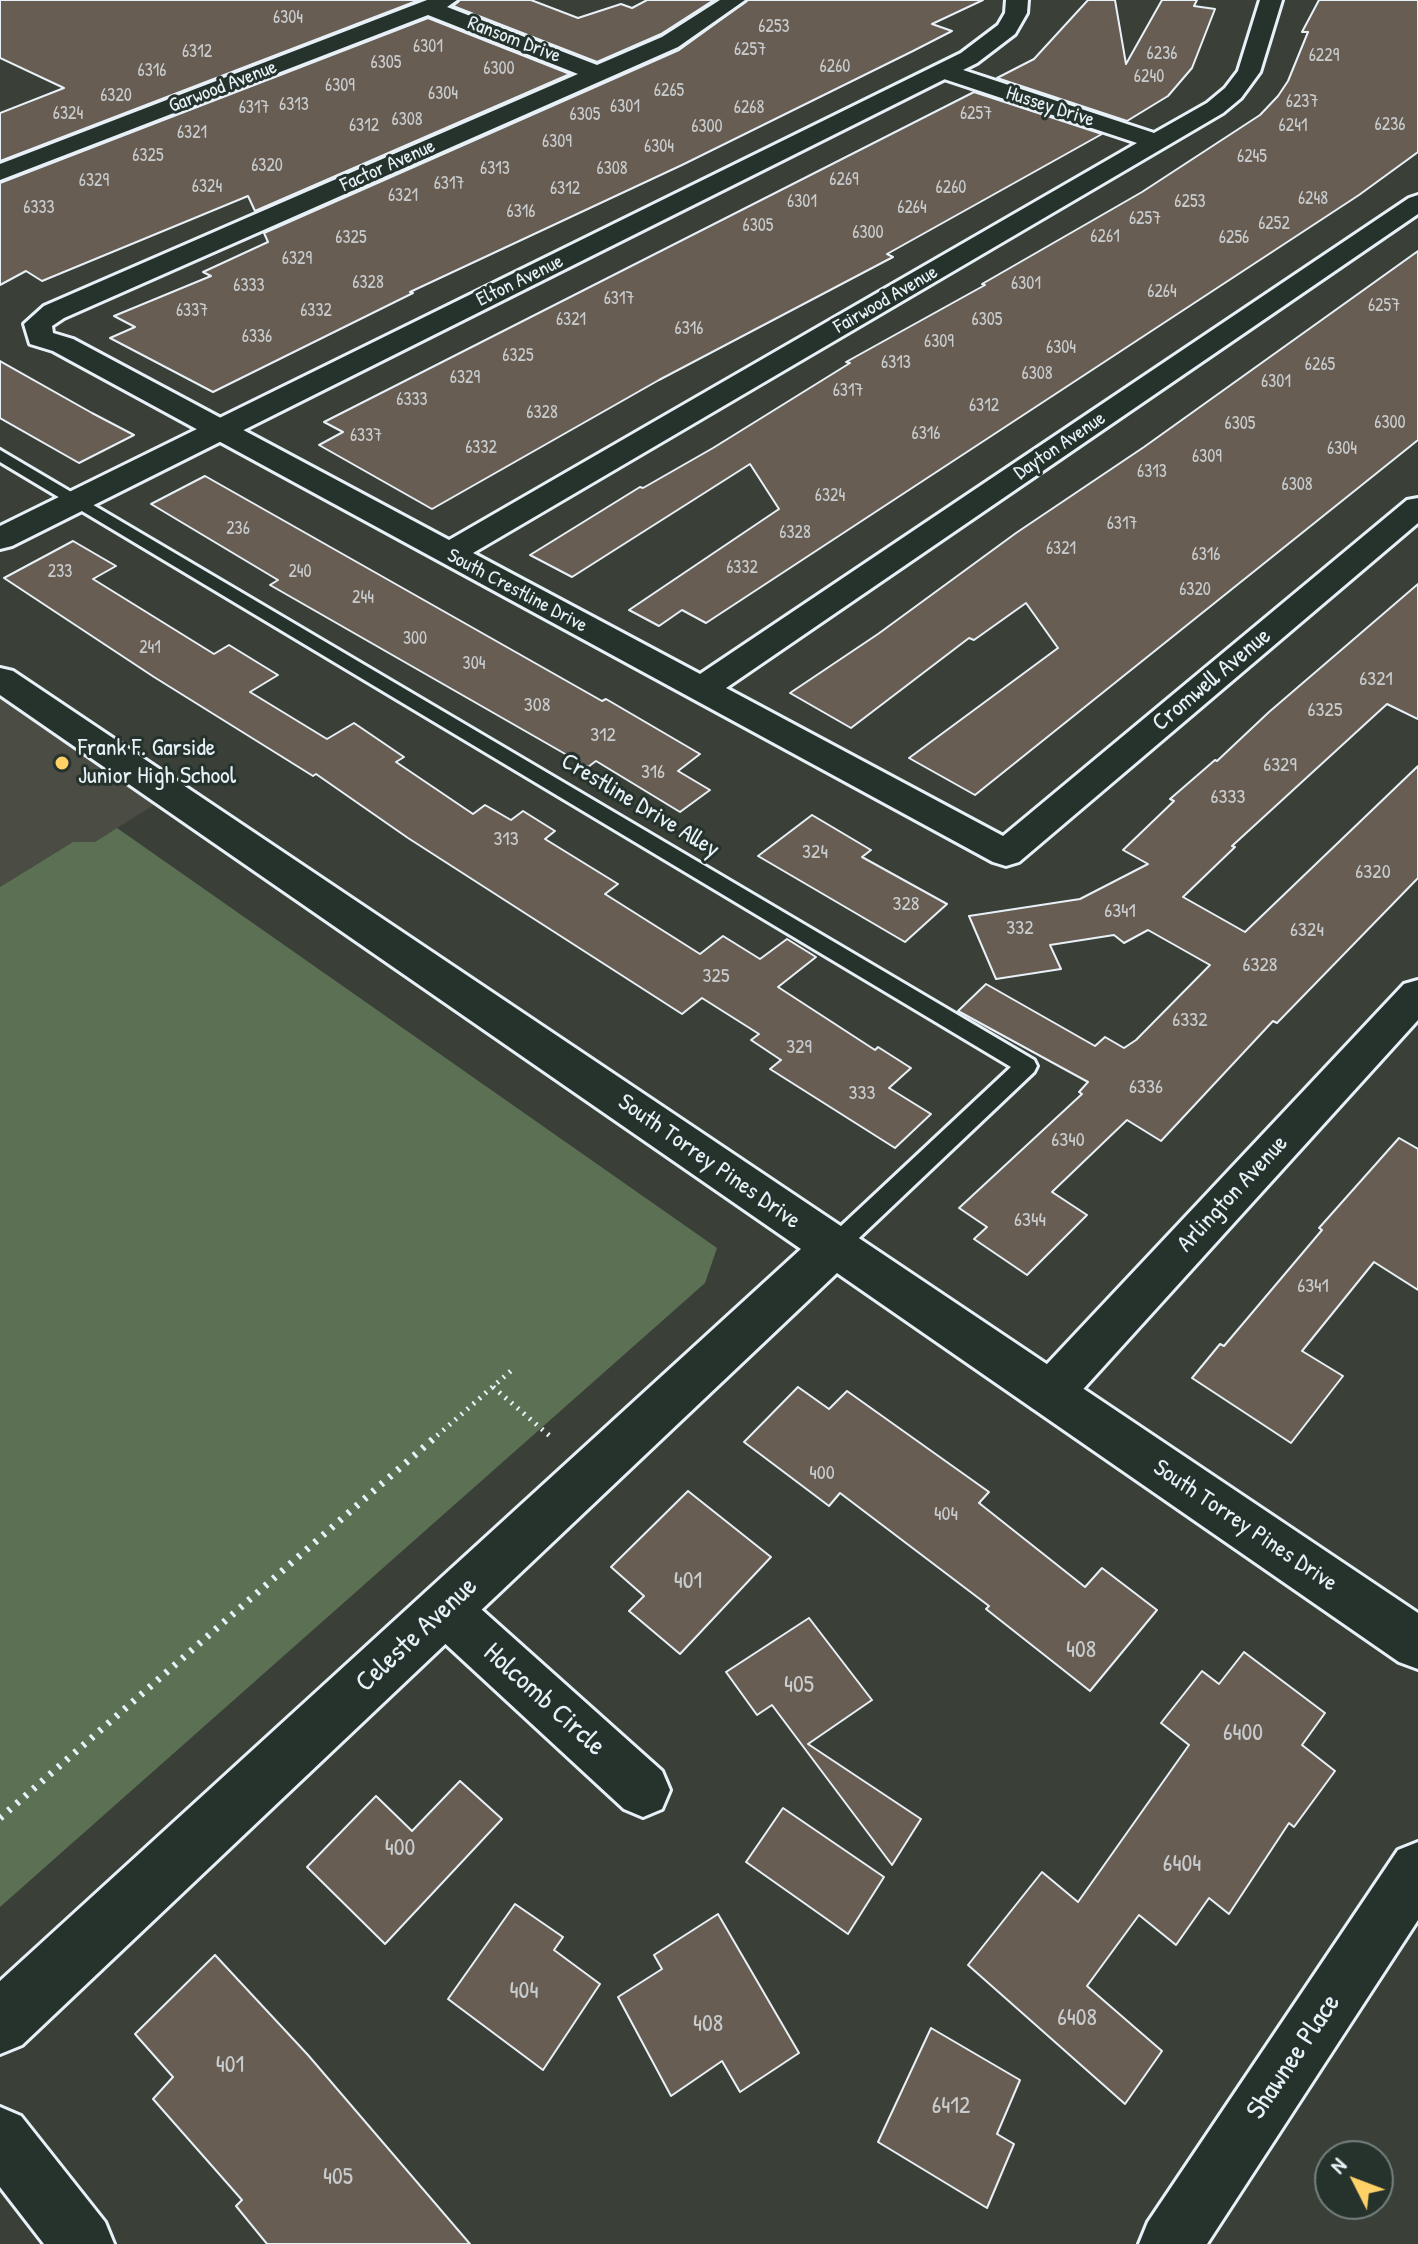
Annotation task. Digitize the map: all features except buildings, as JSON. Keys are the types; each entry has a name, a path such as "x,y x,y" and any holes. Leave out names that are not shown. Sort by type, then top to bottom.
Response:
{"street":[{"name":"Factor Avenue","path":"38,324 54,312 670,42 734,0"},
{"name":"Elton Avenue","path":"0,539 943,71 983,49 1007,29 1016,13 1017,0"},
{"name":"Fairwood Avenue","path":"448,554 1215,108 1233,93 1249,72 1271,0"},
{"name":"Ransom Drive","path":"437,4 599,74"},
{"name":"Garwood Avenue","path":"0,173 437,4"},
{"name":"Hussey Drive","path":"943,71 1157,142"},
{"name":"Dayton Avenue","path":"701,689 1418,203"},
{"name":"South Crestline Drive","path":"38,324 40,338 63,345 1006,853"},
{"name":"Cromwell Avenue","path":"1006,853 1418,507"},
{"name":"South Torrey Pines Drive","path":"0,679 1418,1644"},
{"name":"Arlington Avenue","path":"1049,1394 1418,994"},
{"name":"Celeste Avenue","path":"0,2023 833,1248"},
{"name":"Holcomb Circle","path":"444,1609 643,1790"},
{"name":"Shawnee Place","path":"1170,2244 1418,1870"},
{"path":"0,2137 83,2244"}],"lane":[{"name":"Crestline Drive Alley","path":"0,455 1026,1066 833,1248"}],"path":[{"path":"0,1818 513,1369"},
{"path":"493,1387 551,1437"}],"shaded area":[{"name":"Frank F. Garside Junior High School","path":"0,679 171,794 95,842 73,842 0,887"}],"green space":[{"path":"117,828 717,1248 705,1283 0,1907 0,887 73,842 95,842"}],"place":[{"name":"Frank F. Garside Junior High School","path":"62,763"}]}
